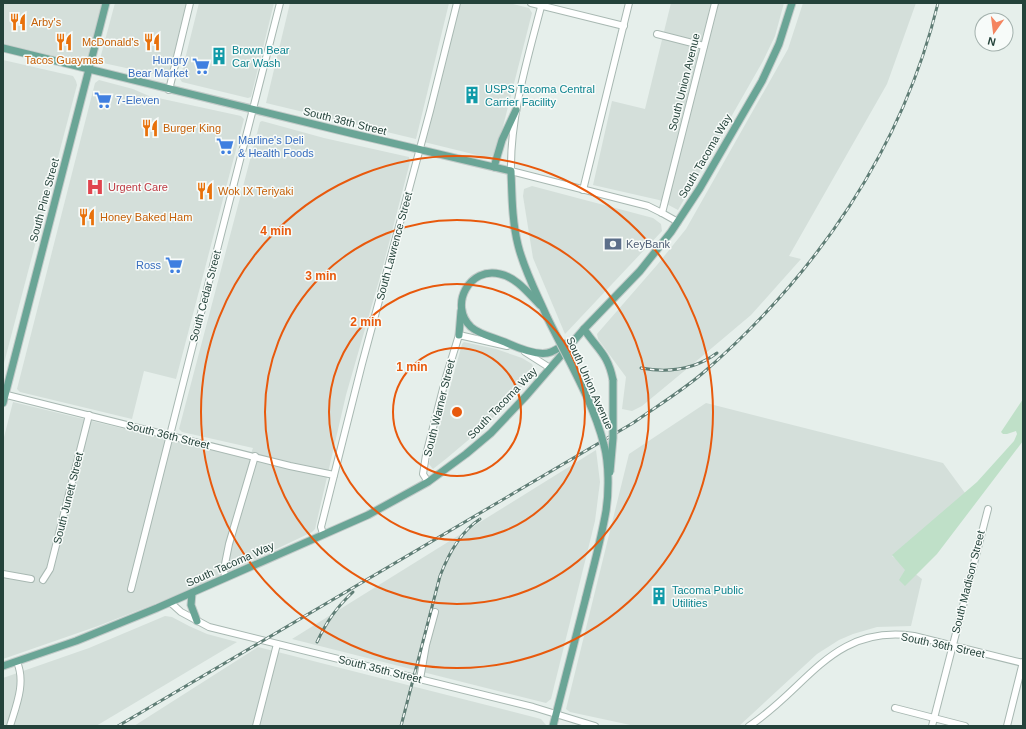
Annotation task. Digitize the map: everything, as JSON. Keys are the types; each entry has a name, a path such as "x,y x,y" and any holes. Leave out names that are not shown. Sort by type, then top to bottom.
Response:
{"main road":[{"name":"South Tacoma Way","path":"3,666 76,641 171,602 379,509 428,482 466,454 491,433 526,396 577,337 640,272 678,222 700,188 762,81 779,44 792,3"},
{"name":"South Pine Street","path":"3,403 4,394 89,69 104,4"},
{"name":"South 38th Street","path":"3,48 169,90 511,171"},
{"path":"494,167 502,140 516,110"},
{"name":"South Union Avenue","path":"511,171 512,207 518,246 526,269 547,317 598,424 604,446 608,492 603,525 553,726"},
{"path":"458,335 462,311 462,297 469,283 478,276 488,273 500,274 510,278 543,308"},
{"path":"462,311 472,328 520,349 542,353 550,352 577,337"},
{"path":"584,330 604,354 610,367 612,380 613,438 608,492"},
{"path":"192,593 191,605 197,621"}],"street":[{"path":"169,90 190,3"},
{"name":"South Cedar Street","path":"131,589 280,3"},
{"name":"South Lawrence Street","path":"323,534 321,527 334,475 420,150 456,3"},
{"path":"531,3 542,4 624,26"},
{"path":"583,190 629,3"},
{"name":"South Union Avenue","path":"662,212 715,3"},
{"path":"511,171 516,110 542,4"},
{"path":"657,34 704,46"},
{"name":"South 38th Street","path":"511,171 648,206 662,212 678,222"},
{"path":"458,335 520,349 550,368"},
{"name":"South Warner Street","path":"428,482 423,474 426,455 458,335"},
{"name":"South 36th Street","path":"4,394 290,466 334,475"},
{"name":"South Junett Street","path":"43,580 50,569 89,415"},
{"path":"225,578 224,569 229,544 255,456"},
{"name":"South Madison Street","path":"932,726 988,509"},
{"path":"3,574 31,579"},
{"name":"South 35th Street","path":"171,602 181,612 209,627 534,707 595,726"},
{"path":"420,679 426,645 435,612"},
{"name":"South 36th Street","path":"749,726 775,705 825,659 855,642 870,638 900,635 914,636 1023,663"},
{"path":"256,726 277,644"},
{"path":"10,726 20,685 20,672 17,662"},
{"path":"1007,726 1023,663"},
{"path":"894,708 966,726"}],"shaded area":[{"path":"3,3 100,3 106,5 89,69 3,48"},
{"path":"115,3 187,3 168,77 103,63 100,59"},
{"path":"199,3 274,3 251,97 248,98 182,82 180,79"},
{"path":"290,3 449,3 416,139 266,103"},
{"path":"460,3 509,3 529,8 532,13 497,150 495,154 489,158 424,142"},
{"path":"671,3 784,3 775,36 763,61 678,210 659,200 593,185 612,101 645,109"},
{"path":"803,3 916,3 887,84 789,256 801,259 751,315 700,358 642,406 632,411 622,409 626,377 598,339 597,334 686,229 788,49"},
{"path":"3,60 73,76 77,85 3,367"},
{"path":"99,80 133,89 149,96 241,116 244,119 176,379 144,371 132,419 20,392 17,389 95,83"},
{"path":"262,121 324,138 409,157 410,162 382,270 346,395 315,529 312,532 241,566 170,598 98,626 3,659 3,441 13,402 249,459 253,448 182,432 179,429 260,122"},
{"path":"532,186 653,218 661,224 662,231 565,334 533,258 523,196 524,189"},
{"path":"464,342 496,349 522,358 532,364 534,369 533,374 485,426 433,469 429,464 462,344"},
{"name":"Tacoma Public Utilities","path":"706,403 943,463 968,497 892,556 922,579 911,626 877,627 839,640 817,654 739,726 635,726 570,712 566,709 629,454"},
{"path":"596,450 600,482 595,521 551,699 546,703 292,639"},
{"path":"165,616 172,617 207,634 237,642 96,726 3,726 3,678 89,648"},
{"path":"258,647 541,719 546,725 134,726"}],"green space":[{"path":"1023,399 1023,441 937,554 905,586 899,580 905,570 892,555 977,482 1014,441 1017,434 1016,431 1007,434 1003,434 1001,432"}],"railway":[{"path":"118,726 633,423 704,372 745,334 783,294 818,251 850,206 878,158 902,108 922,57 938,3"},
{"path":"641,368 661,370 680,369 690,367 717,353"},
{"path":"401,726 440,576 456,544 466,530 480,519"},
{"path":"317,642 332,615 353,592"}],"place":[{"name":"Arby's","path":"18,22"},
{"name":"Tacos Guaymas","path":"64,42"},
{"name":"McDonald's","path":"152,42"},
{"name":"Brown Bear Car Wash","path":"219,56"},
{"name":"Hungry Bear Market","path":"201,66"},
{"name":"USPS Tacoma Central Carrier Facility","path":"472,95"},
{"name":"7-Eleven","path":"103,100"},
{"name":"Burger King","path":"150,128"},
{"name":"Marline's Deli & Health Foods","path":"225,146"},
{"name":"Urgent Care","path":"95,187"},
{"name":"Wok IX Teriyaki","path":"205,191"},
{"name":"Honey Baked Ham","path":"87,217"},
{"name":"KeyBank","path":"613,244"},
{"name":"Ross","path":"174,265"},
{"name":"Tacoma Public Utilities","path":"659,596"}]}
